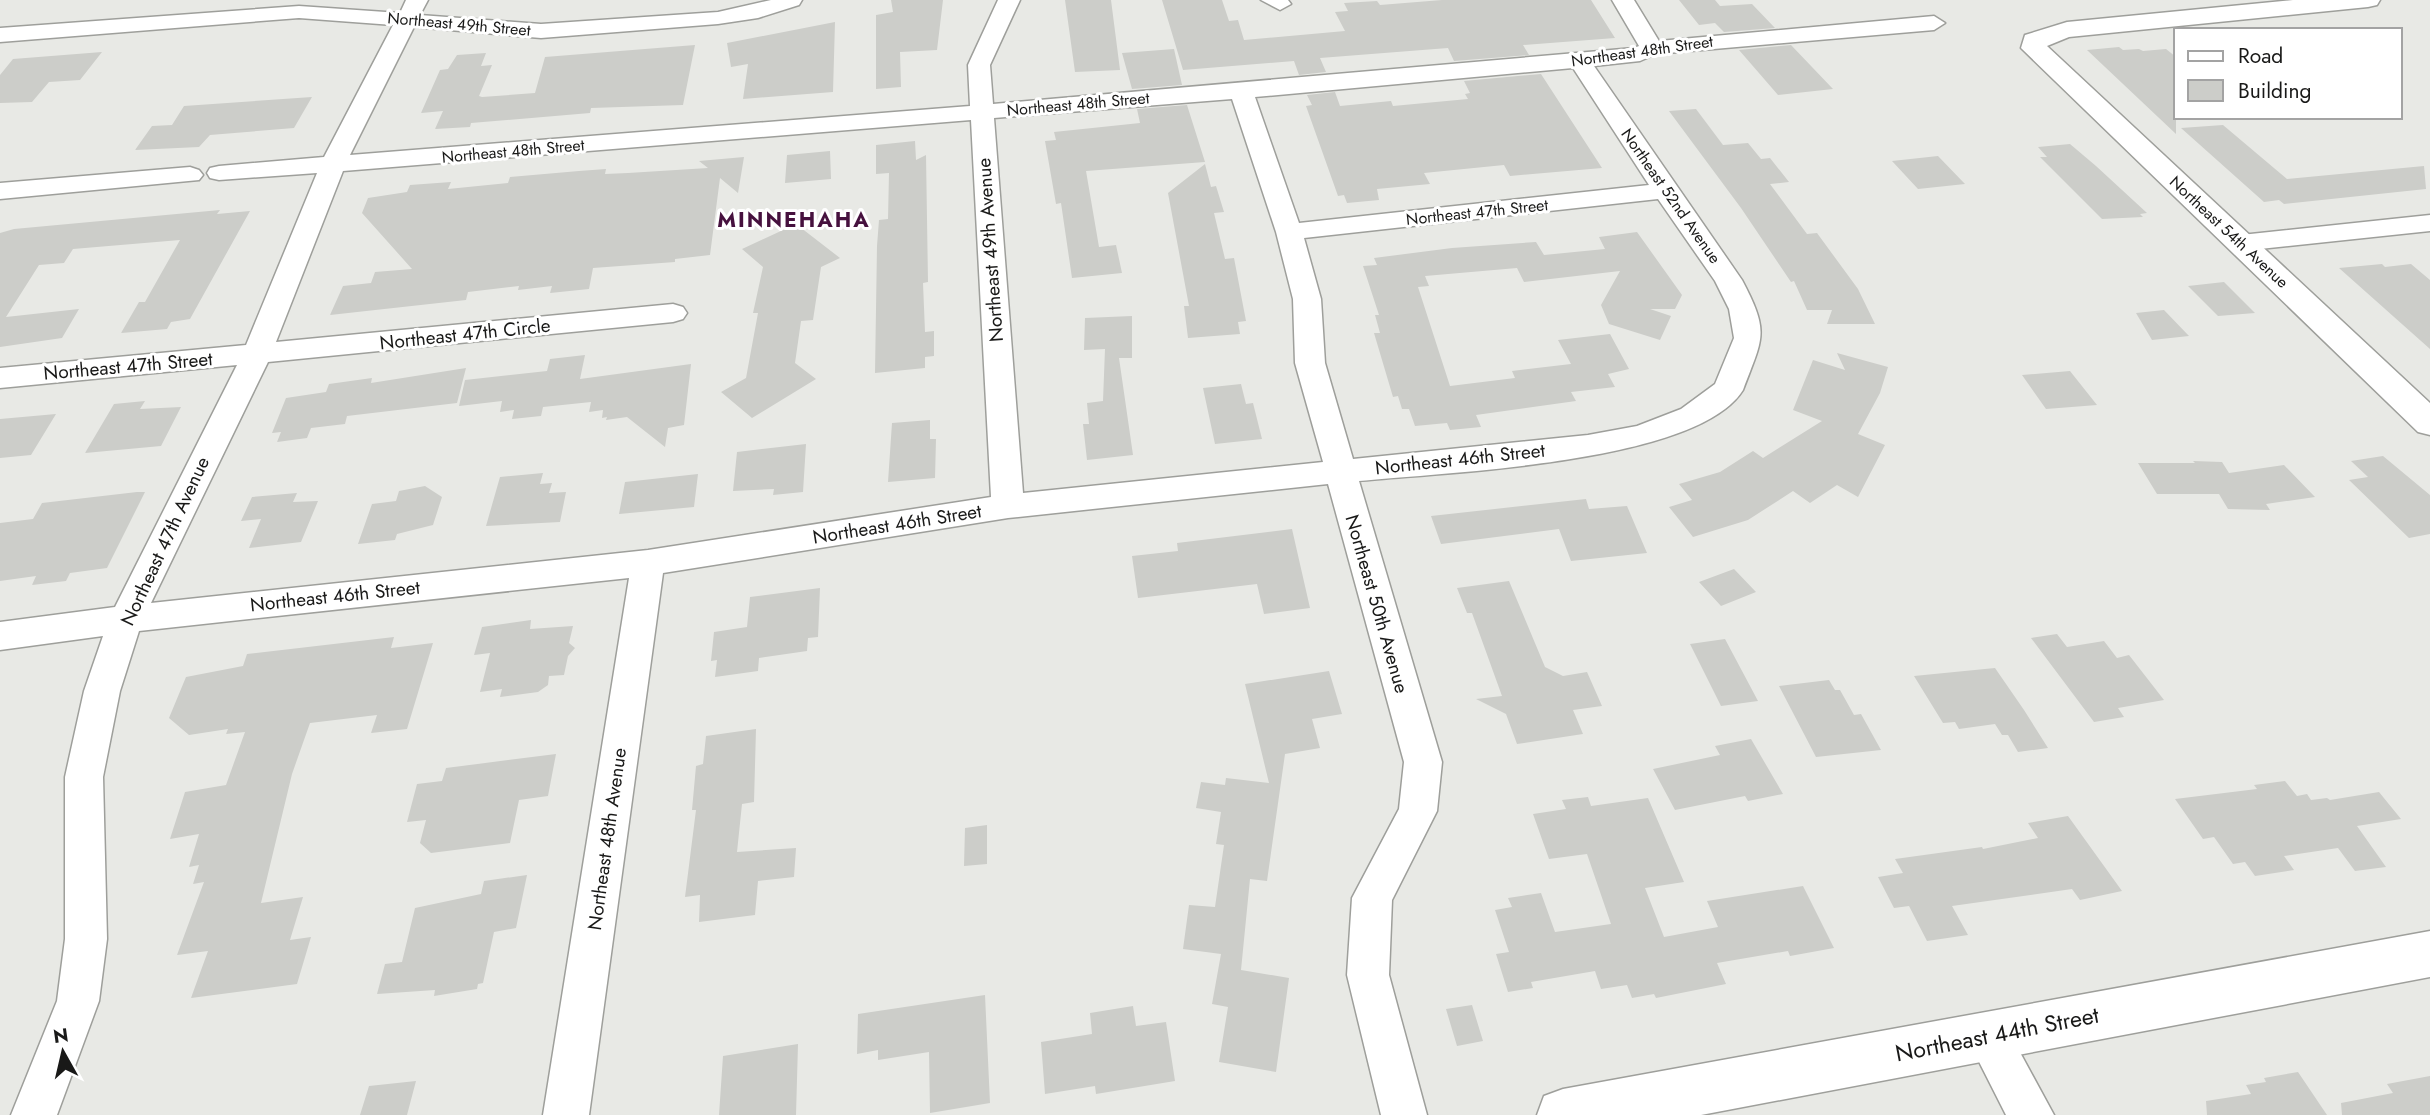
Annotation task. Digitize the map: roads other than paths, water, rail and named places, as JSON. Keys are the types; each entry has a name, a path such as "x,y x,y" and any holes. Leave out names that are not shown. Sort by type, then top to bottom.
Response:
{"street":[{"path":"116,24 146,0"},
{"name":"Northeast 49th Street","path":"0,35 299,12 412,10 541,31 718,18 758,12 791,0"},
{"name":"Northeast 49th Avenue","path":"1008,506 979,65 1009,0"},
{"path":"1623,0 1644,31 1651,48"},
{"name":"Northeast 54th Avenue","path":"2368,0 2067,30 2034,40 2034,48 2430,423"},
{"name":"Northeast 47th Avenue","path":"34,1115 78,1001 86,939 84,777 102,691 126,619 257,354 332,166 412,10"},
{"name":"Northeast 48th Street","path":"219,173 1241,91 1580,61 1640,54 1651,48 1934,23"},
{"name":"Northeast 52nd Avenue","path":"1580,61 1665,191 1728,280 1743,309 1748,338"},
{"name":"Northeast 50th Avenue","path":"1241,91 1289,232 1307,299 1310,363 1338,471 1423,762 1418,811 1372,898 1371,911 1368,975 1404,1115"},
{"path":"0,191 190,176"},
{"name":"Northeast 47th Street","path":"1289,232 1665,191"},
{"path":"2242,243 2430,223"},
{"name":"Northeast 47th Circle","path":"257,354 673,313"},
{"name":"Northeast 46th Street","path":"0,636 126,619 648,563 1008,506 1588,446 1642,436 1692,416 1728,390 1748,338"},
{"name":"Northeast 47th Street","path":"0,377 257,354"},
{"name":"Northeast 48th Avenue","path":"566,1115 648,563"},
{"name":"Northeast 44th Street","path":"1585,1113 2430,954"},
{"path":"1988,1036 2031,1115"}],"district":[{"name":"MINNEHAHA","path":"794,220"}]}
